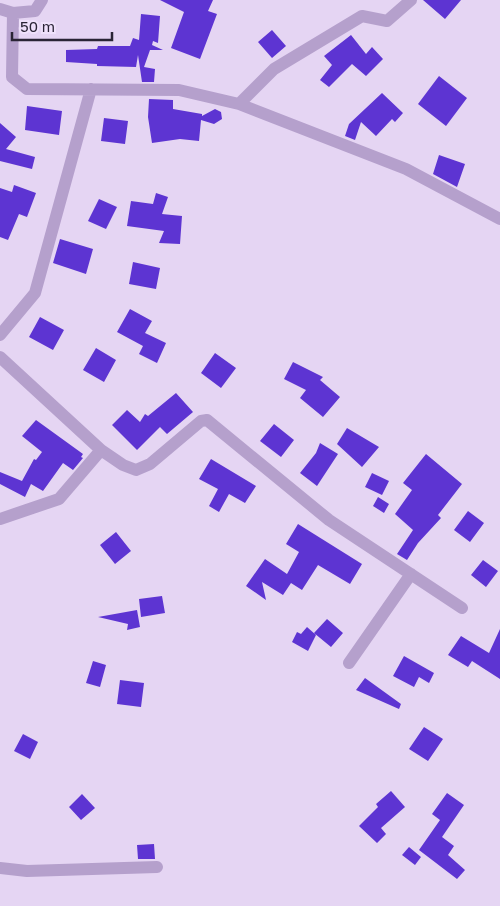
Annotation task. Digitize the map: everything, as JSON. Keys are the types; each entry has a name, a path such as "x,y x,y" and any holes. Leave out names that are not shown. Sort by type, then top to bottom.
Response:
{"street":[{"path":"0,9 13,13 35,11 42,0"},
{"path":"238,104 274,69 354,20 362,16 387,21 410,0"},
{"path":"13,13 12,78 27,89 179,90 238,104 406,169 500,220"},
{"path":"0,335 35,293 92,89"},
{"path":"0,357 100,450 123,465 136,470 150,464 200,421 207,420 329,520 462,608"},
{"path":"0,519 59,499 100,450"},
{"path":"349,663 411,574"},
{"path":"0,868 27,872 157,867"}],"building":[{"path":"160,0 213,0 208,11 217,14 200,59 171,48 184,12"},
{"path":"423,0 461,0 445,19"},
{"path":"141,14 160,16 158,43 153,41 152,45 163,50 150,50 144,67 155,69 154,82 142,82 138,55 136,67 97,66 97,64 66,62 66,50 97,49 98,46 130,46 133,38 139,40"},
{"path":"272,30 286,46 272,58 258,42"},
{"path":"351,35 366,54 372,47 383,59 366,76 352,64 329,87 320,80 332,65 324,56"},
{"path":"439,76 467,98 446,126 418,104"},
{"path":"382,93 403,113 395,122 392,119 376,136 361,122 355,140 345,136 349,124"},
{"path":"149,99 173,100 173,109 202,114 202,116 215,109 221,112 222,119 214,124 201,120 199,141 180,139 152,143 148,117"},
{"path":"27,106 62,111 59,135 25,130"},
{"path":"104,118 128,121 125,144 101,141"},
{"path":"0,123 16,137 6,149 35,157 32,169 0,161"},
{"path":"439,155 465,164 457,187 433,174"},
{"path":"14,185 36,193 27,217 19,214 8,240 0,237 0,188 12,192"},
{"path":"156,193 168,197 162,214 182,216 180,244 159,243 164,231 127,226 131,201 153,204"},
{"path":"99,199 117,207 106,229 88,221"},
{"path":"60,239 93,249 86,274 53,263"},
{"path":"133,262 160,268 156,289 129,284"},
{"path":"130,309 152,321 145,333 166,343 157,363 139,354 143,346 117,332"},
{"path":"40,317 64,330 53,350 29,337"},
{"path":"96,348 116,360 104,382 83,370"},
{"path":"215,353 236,368 221,388 201,373"},
{"path":"293,362 323,377 320,380 340,397 323,417 300,398 306,390 284,379"},
{"path":"176,393 193,412 167,434 160,427 137,450 112,425 127,410 140,422 145,414 148,416"},
{"path":"36,420 83,454 81,457 83,458 73,470 63,463 43,491 31,484 25,497 0,484 0,472 22,481 34,459 36,460 42,452 22,436"},
{"path":"274,424 294,440 281,457 260,441"},
{"path":"347,428 379,447 362,467 337,444"},
{"path":"320,443 338,454 317,486 300,473 316,453"},
{"path":"426,454 462,484 438,515 441,518 418,543 407,560 397,554 413,530 395,514 412,490 403,483"},
{"path":"211,459 256,486 245,503 229,494 219,512 209,506 218,489 199,479"},
{"path":"372,473 389,481 382,495 365,487"},
{"path":"378,497 389,504 384,513 373,506"},
{"path":"468,511 484,523 470,542 454,530"},
{"path":"298,524 362,564 350,584 318,565 302,590 291,583 283,595 262,582 266,600 246,586 265,559 287,574 299,552 286,544"},
{"path":"116,532 131,551 115,564 100,545"},
{"path":"483,560 498,571 486,587 471,575"},
{"path":"162,596 165,613 141,617 139,599"},
{"path":"137,610 140,627 127,630 128,624 98,617"},
{"path":"327,619 343,633 331,647 314,633"},
{"path":"307,627 316,635 308,651 292,642 297,632 301,634"},
{"path":"500,629 500,679 472,661 468,667 448,655 461,636 489,653"},
{"path":"404,656 434,673 429,683 419,677 414,687 393,676"},
{"path":"93,661 106,665 100,687 86,683"},
{"path":"365,678 401,704 399,709 356,690"},
{"path":"120,680 144,683 141,707 117,704"},
{"path":"424,727 443,739 428,761 409,749"},
{"path":"23,734 38,742 30,759 14,751"},
{"path":"391,791 405,807 381,828 386,834 377,843 359,826 378,807 376,804"},
{"path":"447,793 464,805 442,837 454,846 448,855 465,870 457,879 419,850 440,820 432,814"},
{"path":"82,794 95,808 81,820 69,807"},
{"path":"154,844 155,859 138,859 137,845"},
{"path":"409,847 421,857 415,865 402,855"}]}
